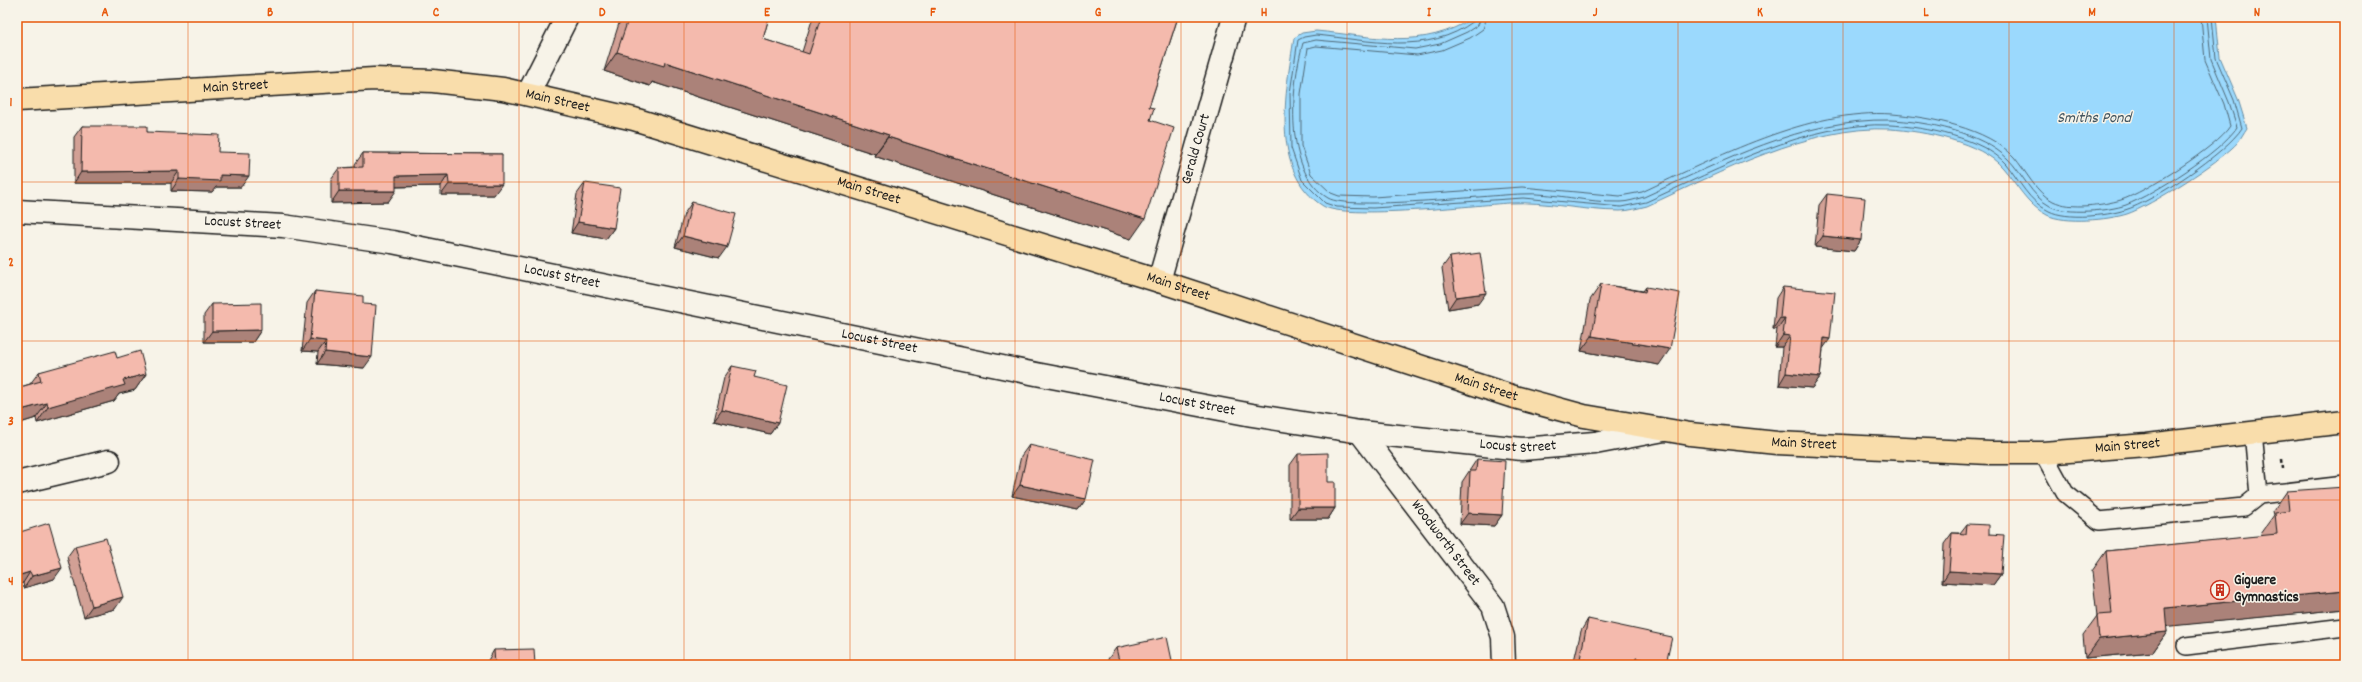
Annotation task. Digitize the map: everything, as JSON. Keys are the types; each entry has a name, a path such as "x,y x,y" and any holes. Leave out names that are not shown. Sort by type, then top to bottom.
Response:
{"highway":[{"name":"Main Street","path":"17,100 381,79 447,82 528,94 634,120 1159,281 1511,396 1584,416 1665,430 1778,443 1887,449 2043,453 2147,445 2345,422"}],"street":[{"path":"528,94 567,17"},
{"name":"Gerald Court","path":"1159,281 1234,17"},
{"name":"Locust Street","path":"17,211 283,226 392,242 1036,374 1252,415 1360,432 1522,449 1595,443 1665,430"},
{"name":"Woodworth Street","path":"1360,432 1493,606 1503,637 1504,665"},
{"path":"17,483 109,461"}],"lane":[{"path":"2253,432 2258,495"},
{"path":"2043,453 2065,493 2099,522 2244,507 2258,495 2345,485"},
{"path":"2186,646 2335,630 2345,627"}],"water":[{"name":"Smiths Pond","path":"1474,17 2216,17 2220,57 2238,99 2247,128 2238,142 2230,150 2202,171 2168,193 2127,214 2109,218 2087,220 2055,218 2040,211 2028,200 2003,168 1981,151 1934,135 1890,129 1860,130 1828,135 1797,143 1734,166 1647,206 1623,211 1606,211 1537,203 1509,203 1383,212 1336,210 1323,206 1306,191 1295,173 1288,152 1285,129 1285,105 1294,38 1302,33 1316,31 1378,38 1417,38 1455,28"}],"building":[{"path":"629,17 769,17 763,39 809,54 821,17 1178,17 1149,107 1154,108 1150,120 1174,128 1145,219 888,137 889,135 665,62 664,66 617,52"},
{"path":"82,126 147,126 147,132 219,135 218,152 250,153 249,176 220,175 220,181 179,179 179,171 81,172"},
{"path":"363,153 502,154 502,184 449,184 448,175 396,176 396,191 339,191 339,168 363,167"},
{"path":"585,183 620,188 614,228 578,222"},
{"path":"1827,194 1865,198 1861,240 1823,236"},
{"path":"692,202 736,214 727,247 683,236"},
{"path":"1480,253 1486,293 1456,297 1450,257"},
{"path":"1601,284 1645,292 1646,287 1680,293 1670,349 1592,336"},
{"path":"1783,287 1835,292 1830,339 1824,338 1820,377 1786,373 1790,336 1783,335 1785,318 1780,318"},
{"path":"315,291 363,296 363,304 376,305 372,357 325,352 326,341 310,339"},
{"path":"261,303 261,330 212,331 212,304"},
{"path":"115,351 117,358 140,351 146,374 123,380 125,385 48,407 47,403 17,411 17,388 41,381 39,372"},
{"path":"732,366 756,371 754,377 787,385 778,423 722,410"},
{"path":"1029,445 1095,460 1086,499 1020,485"},
{"path":"1328,453 1328,482 1335,482 1335,508 1298,508 1298,454"},
{"path":"1477,459 1505,461 1502,515 1468,513 1470,471 1476,471"},
{"name":"Giguere Gymnastics","path":"2345,487 2345,591 2165,608 2167,632 2099,639 2097,615 2112,614 2106,551 2277,534 2275,513 2289,511 2287,491"},
{"path":"49,523 62,568 32,576 30,572 17,576 17,533"},
{"path":"1967,524 1989,525 1989,534 2004,535 2001,574 1949,571 1952,533 1966,534"},
{"path":"106,538 123,597 92,606 75,546"},
{"path":"1588,619 1672,637 1666,664 1636,658 1634,665 1610,665 1580,659"},
{"path":"1167,637 1173,665 1120,665 1116,648"},
{"path":"534,649 535,665 495,665 494,650"}],"place":[{"name":"Giguere Gymnastics","path":"2220,590"}]}
